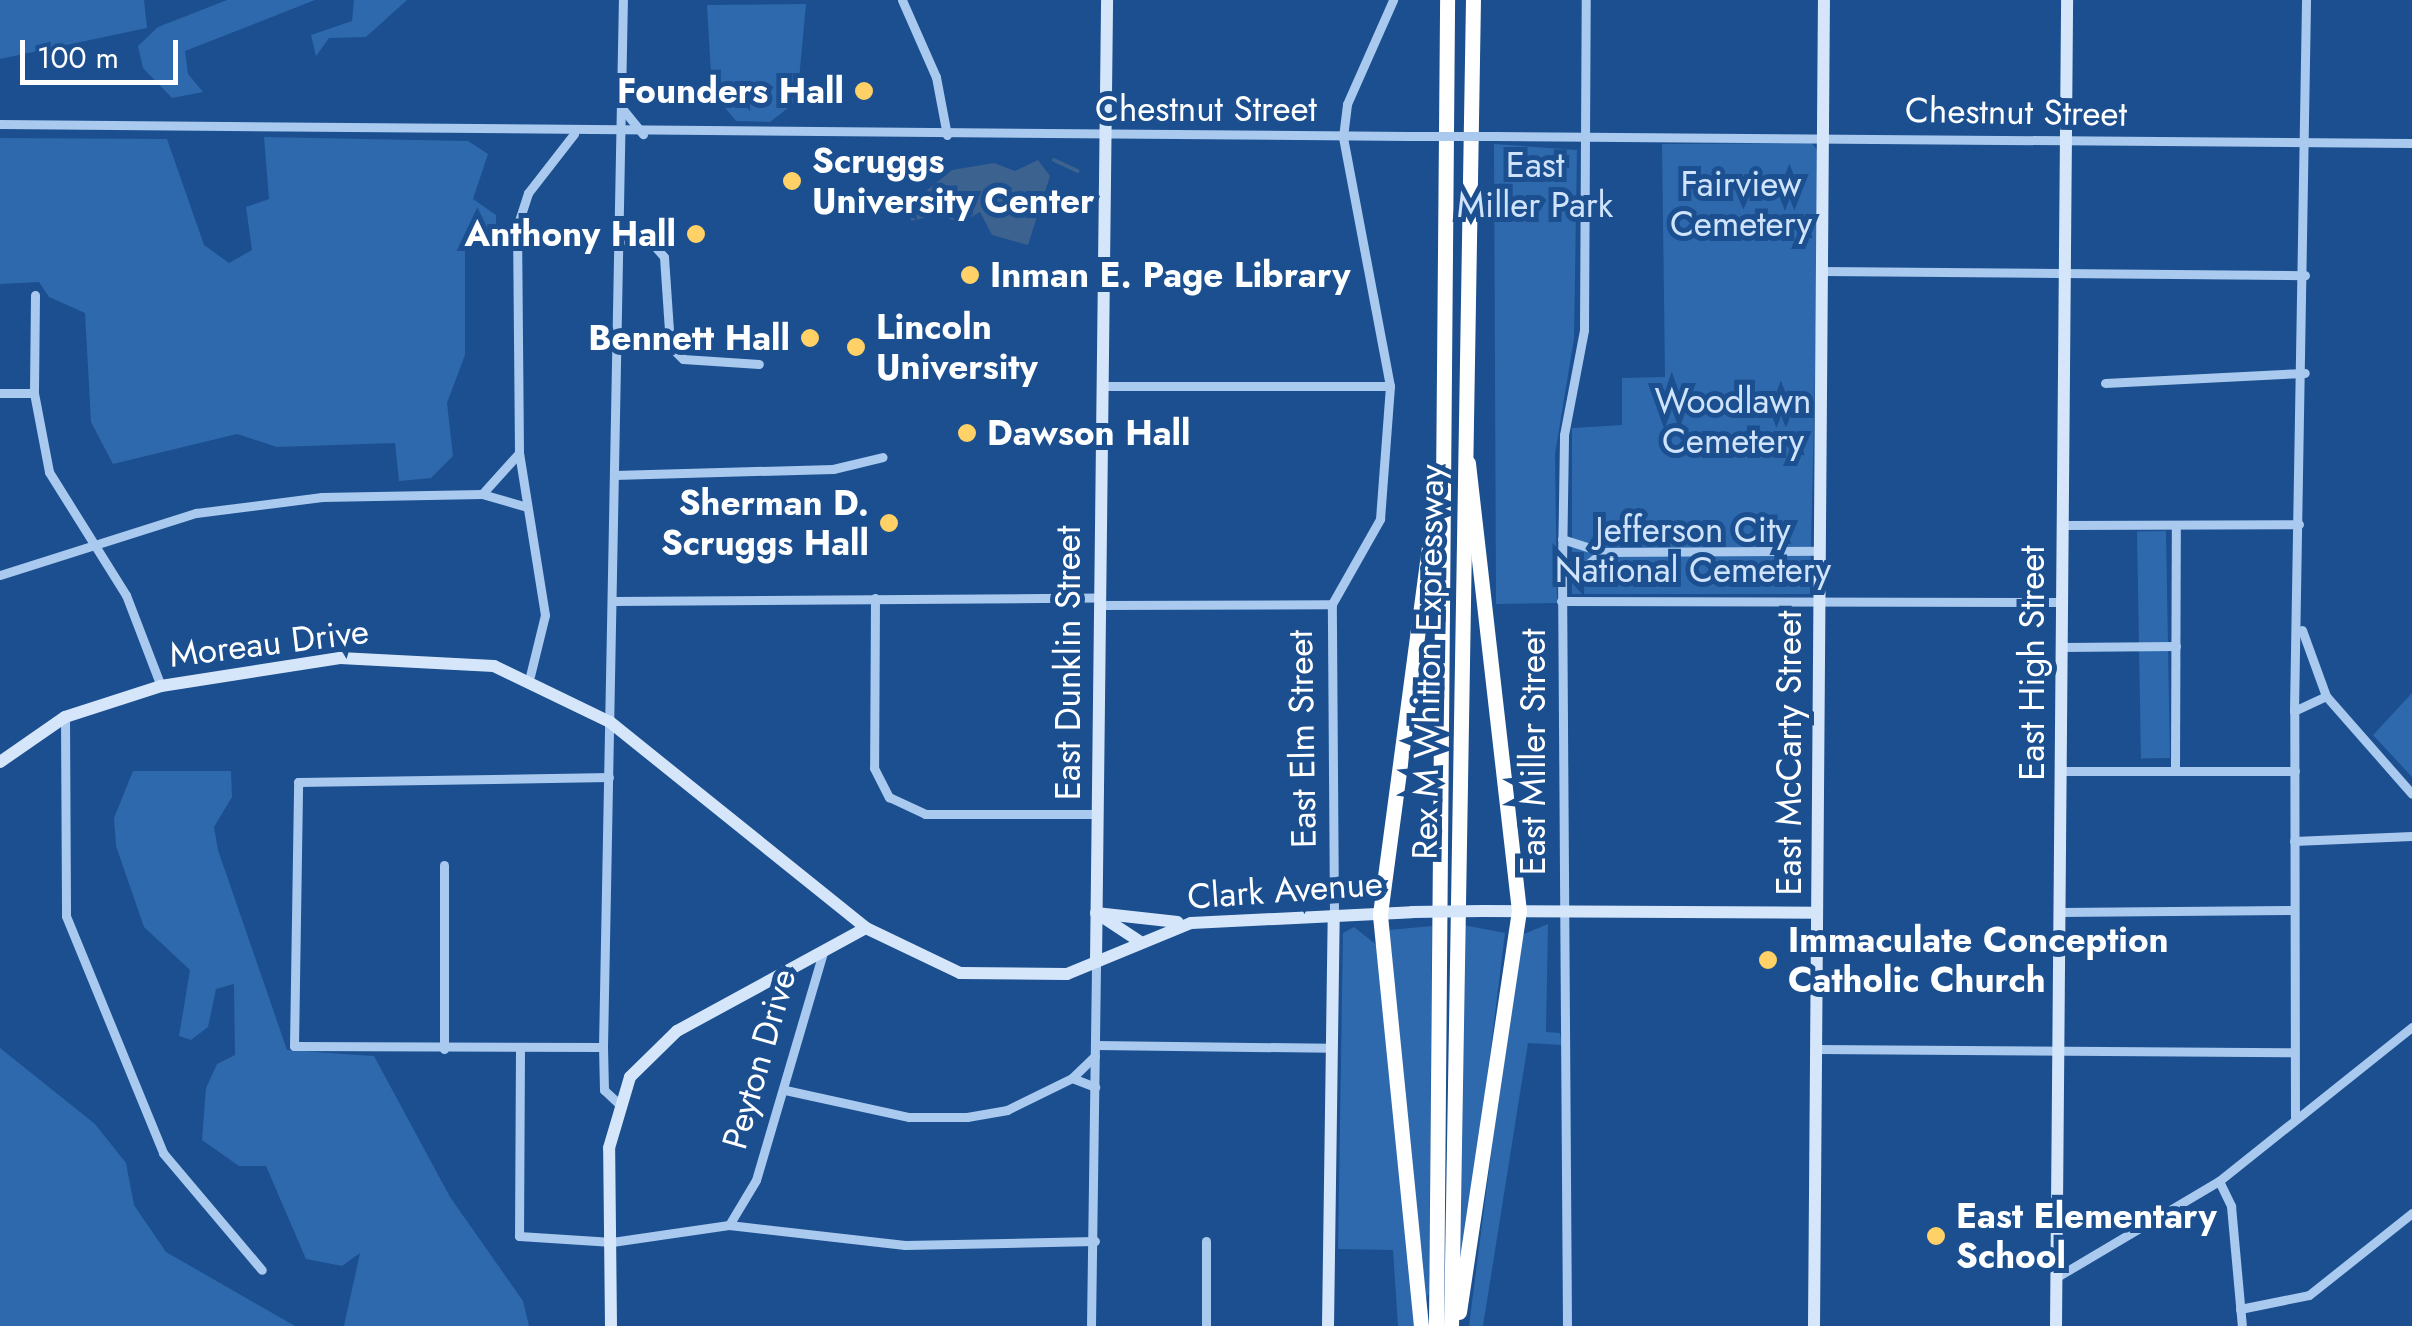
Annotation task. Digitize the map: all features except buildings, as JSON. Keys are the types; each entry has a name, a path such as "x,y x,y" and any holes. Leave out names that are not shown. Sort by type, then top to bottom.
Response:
{"highway":[{"name":"Rex M Whitton Expressway","path":"1436,1326 1447,0"},
{"name":"Rex M Whitton Expressway","path":"1454,1326 1461,407 1473,0"},
{"path":"1454,1326 1519,912 1461,407"},
{"path":"1421,1326 1380,914 1445,446"}],"main road":[{"name":"East Dunklin Street","path":"1096,962 1108,0"},
{"name":"East McCarty Street","path":"1814,1326 1824,0"},
{"name":"East High Street","path":"2056,1326 2067,0"},
{"name":"Moreau Drive","path":"0,762 65,716 160,686 340,658 530,676 610,722"},
{"name":"Clark Avenue","path":"610,722 866,928 930,964 1003,980 1096,962 1190,923 1412,912 1818,912"},
{"path":"1096,913 1190,923"},
{"path":"1096,913 1139,941"},
{"name":"East Elm Street","path":"1328,1326 1334,916"},
{"name":"Peyton Drive","path":"823,952 866,928"},
{"path":"611,1326 618,1103 651,1051 678,1031 823,952"}],"street":[{"path":"618,1103 604,1090 602,1047 613,601 616,135 621,107 623,0"},
{"path":"902,0 944,100 947,134"},
{"name":"East Elm Street","path":"1334,916 1332,604 1380,519 1390,386 1343,137 1347,104 1393,0"},
{"name":"East Miller Street","path":"1567,1326 1560,912 1561,601 1564,434 1584,330 1586,0"},
{"path":"2295,1119 2294,711 2300,622 2305,374 2306,0"},
{"path":"621,107 643,134"},
{"name":"Chestnut Street","path":"0,124 616,135 1586,136 2412,143"},
{"path":"530,676 545,615 519,453 517,227 528,193 574,134"},
{"path":"616,239 652,243 664,257 670,346 683,358 759,364"},
{"path":"1822,270 2305,275"},
{"path":"35,295 34,393 49,472 126,595 160,686"},
{"path":"2105,383 2305,374"},
{"path":"1104,386 1390,386"},
{"path":"0,393 34,393"},
{"path":"482,494 519,453"},
{"path":"614,475 833,469 882,457"},
{"path":"0,575 90,540 196,512 322,497 482,494 528,507"},
{"path":"2063,525 2300,524"},
{"path":"2175,770 2176,525"},
{"path":"1562,539 1602,552 1820,552"},
{"path":"1562,566 1584,567 1602,552"},
{"path":"613,601 875,598 1332,604"},
{"path":"875,598 874,768 889,797 924,814 1097,814"},
{"path":"1561,601 2061,602"},
{"path":"2300,622 2326,696 2412,794"},
{"path":"2062,647 2176,646"},
{"path":"2294,711 2326,696"},
{"path":"65,716 66,916 163,1154 262,1270"},
{"path":"2061,770 2294,772"},
{"path":"602,1047 294,1046 298,782 609,777"},
{"path":"2294,841 2412,836"},
{"path":"444,865 444,1049"},
{"path":"2059,912 2293,910"},
{"name":"Peyton Drive","path":"729,1225 756,1180 786,1090 807,983 823,952"},
{"name":"East Dunklin Street","path":"1091,1326 1096,962"},
{"path":"2057,1277 2219,1181 2412,1027"},
{"path":"520,1048 519,1236 612,1242 729,1225 905,1245 1095,1242"},
{"path":"786,1090 909,1117 967,1117 1007,1110 1072,1078 1096,1051 1330,1048"},
{"path":"1816,1049 2293,1052"},
{"path":"1072,1078 1095,1087"},
{"path":"2219,1181 2242,1326"},
{"path":"2240,1308 2309,1295 2412,1213"},
{"path":"1206,1241 1206,1326"}],"green space":[{"path":"0,0 144,0 147,28 0,59"},
{"path":"227,0 315,0 185,51 188,74 203,92 172,98 143,68 138,46 158,27"},
{"path":"354,0 407,0 366,37 329,38 316,56 311,35 352,21"},
{"path":"806,4 797,101 770,122 736,121 712,92 707,5"},
{"path":"264,137 468,141 488,154 473,199 496,215 496,233 465,246 465,355 447,403 453,456 431,478 399,481 395,443 277,447 237,434 113,464 91,422 85,313 49,297 39,282 0,284 0,138 167,139 204,245 229,263 252,250 246,207 269,199"},
{"path":"1812,143 1820,154 1810,594 1572,594 1572,428 1622,425 1622,378 1665,377 1662,144"},
{"name":"East Miller Park","path":"1494,144 1577,150 1574,339 1555,454 1557,603 1496,604"},
{"path":"2166,531 2170,758 2141,758 2137,532"},
{"path":"2412,693 2412,777 2373,735"},
{"path":"133,771 231,771 232,797 214,827 218,850 287,1050 374,1056 450,1197 523,1301 529,1326 344,1326 360,1253 342,1266 306,1259 266,1166 239,1166 202,1140 206,1088 217,1064 235,1055 234,984 216,989 208,1027 191,1040 179,1036 190,970 144,927 116,846 114,818"},
{"path":"1548,924 1546,1032 1560,1033 1562,1045 1528,1043 1483,1326 1469,1326 1519,936"},
{"path":"1463,925 1505,933 1463,1273 1459,1258"},
{"path":"1432,926 1429,1293 1426,1300 1389,930"},
{"path":"1354,927 1378,946 1418,1326 1398,1326 1393,1250 1338,1249 1343,933"},
{"path":"0,1048 95,1124 126,1163 134,1205 166,1252 295,1326 0,1326"}],"shaded area":[{"path":"1038,160 1050,176 1028,245 992,235 980,212 959,224 941,214 911,221 910,204 952,170 994,163 1015,171"}],"waterway":[{"path":"1054,160 1078,171"}],"place":[{"name":"Founders Hall","path":"864,91"},
{"name":"Scruggs University Center","path":"792,181"},
{"name":"Anthony Hall","path":"696,234"},
{"name":"Inman E. Page Library","path":"970,275"},
{"name":"Bennett Hall","path":"810,338"},
{"name":"Lincoln University","path":"856,347"},
{"name":"Dawson Hall","path":"967,433"},
{"name":"Sherman D. Scruggs Hall","path":"889,523"},
{"name":"Immaculate Conception Catholic Church","path":"1768,960"},
{"name":"East Elementary School","path":"1936,1236"}],"park label":[{"name":"Fairview Cemetery","path":"1741,204"},
{"name":"Woodlawn Cemetery","path":"1733,421"},
{"name":"Jefferson City National Cemetery","path":"1693,550"}]}
